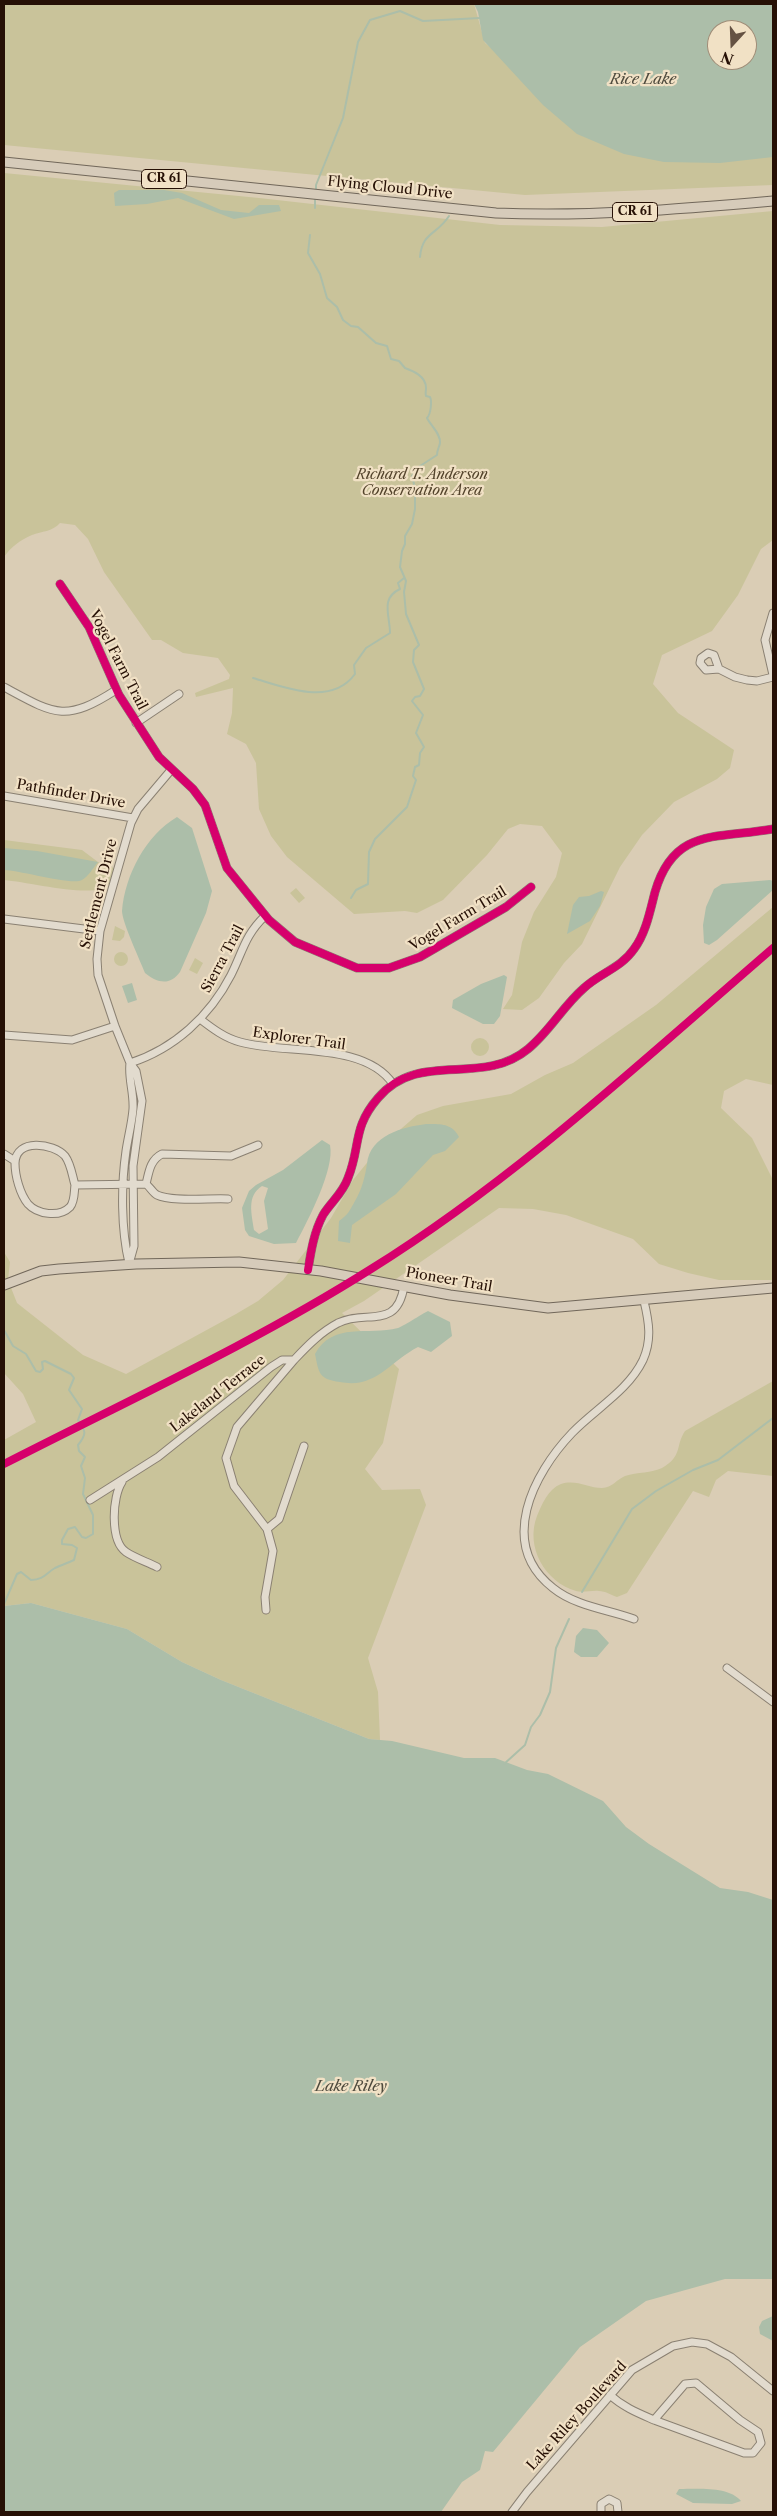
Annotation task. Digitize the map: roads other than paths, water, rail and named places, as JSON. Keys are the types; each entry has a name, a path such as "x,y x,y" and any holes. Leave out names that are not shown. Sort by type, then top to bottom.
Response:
{"main road":[{"name":"Flying Cloud Drive","path":"4,162 496,212 549,215 617,213 773,201"},
{"name":"Pioneer Trail","path":"4,1285 41,1271 129,1264 239,1262 308,1270 514,1305 548,1308 644,1301 773,1288"}],"street":[{"name":"Vogel Farm Trail","path":"60,584 89,626 116,690 136,723 159,756 171,770 193,789 205,805 227,868 265,916 281,932 310,950 357,968 389,968 420,958 506,906 531,888"},
{"path":"719,669 735,677 747,680 757,681 773,676 766,640 773,614"},
{"path":"4,687 48,710 61,712 86,708 116,690"},
{"name":"Vogel Farm Trail","path":"136,723 179,694"},
{"name":"Settlement Drive","path":"129,1264 134,1246 132,1184 142,1101 136,1071 130,1063 115,1026 98,975 96,959 100,931 133,818 171,770"},
{"name":"Pathfinder Drive","path":"4,796 133,818"},
{"path":"308,1270 316,1230 323,1216 348,1180 362,1120 379,1096 393,1084 425,1071 477,1070 492,1067 526,1052 539,1040 582,989 625,961 635,948 642,936 661,872 678,851 688,844 704,838 773,829"},
{"name":"Sierra Trail","path":"130,1063 171,1043 200,1019 223,990 249,934 265,916"},
{"path":"4,919 100,931"},
{"name":"Explorer Trail","path":"200,1019 226,1037 241,1043 315,1051 372,1065 387,1075 393,1084"},
{"path":"4,1035 72,1040 115,1026"},
{"name":"Settlement Drive","path":"129,1264 125,1247 124,1184 126,1152 133,1110 132,1086 128,1071 130,1063"},
{"path":"146,1184 154,1160 162,1154 231,1156 258,1145"},
{"path":"30,1146 53,1147 68,1161 75,1185 74,1197 69,1208 57,1213 40,1212 29,1205 22,1194 15,1161 20,1153 30,1146"},
{"path":"4,1154 15,1161"},
{"path":"75,1185 146,1184 157,1195 163,1197 200,1201 208,1198 228,1199"},
{"name":"Lakeland Terrace","path":"90,1500 122,1482 194,1430 271,1367 282,1360 294,1360 316,1337 340,1322 377,1317 394,1310 399,1304 404,1286"},
{"path":"634,1619 569,1598 553,1588 537,1572 527,1552 524,1538 527,1503 552,1456 572,1432 631,1379 643,1360 649,1340 649,1324 644,1301"},
{"path":"266,1610 266,1597 273,1551 267,1529 234,1486 226,1458 237,1427 266,1396 294,1360"},
{"path":"267,1529 279,1520 304,1446"},
{"path":"122,1482 116,1496 115,1537 124,1551 157,1567"},
{"path":"727,1668 773,1702"},
{"name":"Lake Riley Boulevard","path":"512,2512 526,2492 632,2370 673,2346 692,2342 708,2344 731,2357 773,2391"},
{"path":"610,2394 628,2409 654,2420 744,2453 753,2453 761,2443 758,2432 740,2420 696,2383 685,2384 654,2420"},
{"path":"601,2512 601,2504 609,2499 617,2503 618,2512"}],"water":[{"name":"Rice Lake","path":"474,4 773,4 773,157 720,163 664,162 624,154 577,134 543,105 483,40 478,12"},
{"path":"119,190 164,190 182,193 221,210 249,213 259,205 279,205 281,211 234,219 178,198 147,204 115,206 114,193"},
{"path":"177,817 192,828 212,891 206,913 180,972 168,981 159,981 145,973 128,932 122,911 128,884 139,857 156,834"},
{"path":"4,848 37,851 98,862 82,880 68,881 4,870"},
{"path":"773,881 773,890 717,940 709,945 704,943 703,925 706,907 714,889 722,884"},
{"path":"601,891 604,892 600,906 590,921 567,934 573,905 579,897 589,896"},
{"path":"504,975 507,977 500,1016 494,1024 483,1024 452,1008 453,1000 481,984"},
{"path":"132,983 137,1000 128,1003 122,986"},
{"path":"426,1124 441,1124 449,1127 459,1137 445,1151 433,1155 396,1194 352,1225 350,1243 338,1241 339,1221 345,1217 357,1196 363,1183 369,1154 374,1146 381,1139 398,1130"},
{"path":"322,1140 330,1145 325,1180 296,1243 274,1244 249,1236 245,1230 242,1208 249,1191 283,1170","holes":["262,1186 268,1188 264,1201 268,1229 259,1234 254,1230 251,1212 252,1200 257,1190"]},
{"path":"428,1311 450,1322 452,1336 431,1352 418,1347 382,1373 363,1382 340,1382 328,1379 319,1371 315,1354 331,1337 341,1333 398,1328"},
{"name":"Lake Riley","path":"31,1603 127,1629 182,1662 221,1680 369,1739 392,1741 464,1758 495,1758 527,1770 548,1774 603,1801 626,1827 649,1844 720,1888 748,1892 773,1900 773,2279 725,2279 646,2301 580,2347 493,2452 485,2451 480,2470 462,2482 441,2512 4,2512 4,1606"},
{"path":"583,1628 597,1630 609,1643 597,1657 581,1657 574,1652 576,1636"},
{"path":"773,2316 773,2341 760,2334 759,2327 762,2321"},
{"path":"679,2489 721,2491 736,2496 741,2501 732,2504 693,2503 676,2494"}],"waterway":[{"path":"316,192 316,185 343,118 358,42 370,20 400,11 423,21 480,18"},
{"path":"315,196 315,208"},
{"path":"420,257 421,249 427,238 449,216"},
{"path":"310,235 308,253 320,274 327,298 337,307 343,320 351,326 358,327 376,343 387,346 391,359 399,361 405,368 415,372 424,380 426,396 431,399 427,418 440,440 437,455 417,468 412,476 415,488 415,509 412,524 405,536 400,567 406,581 404,592 406,614 419,645 414,650 413,662 424,689 420,696 415,697 412,701 423,715 416,733 424,747 420,753 419,765 415,767 413,776 416,780 407,807 375,839 369,852 368,884 356,890 351,898"},
{"path":"253,678 307,692 333,690 345,684 355,674 354,665 366,648 390,633 388,602 390,597 400,589 398,583 404,578"},
{"path":"4,1330 13,1346 26,1354 36,1371 40,1372 43,1369 42,1362 45,1361 71,1374 74,1378 69,1390 82,1409 78,1420 83,1427 84,1435 78,1445 79,1451 85,1457 81,1466 85,1478 83,1494 93,1515 93,1534 86,1538 82,1537 75,1527 68,1529 62,1540 62,1544 72,1545 77,1548 74,1560 55,1568 39,1579 31,1580 21,1572 17,1574 4,1604"},
{"path":"582,1592 632,1509 656,1491 693,1470 718,1460 773,1418"},
{"path":"504,1764 525,1745 531,1727 540,1715 550,1692 556,1648 569,1619"}],"park label":[{"name":"Richard T. Anderson Conservation Area","path":"422,484"}]}
